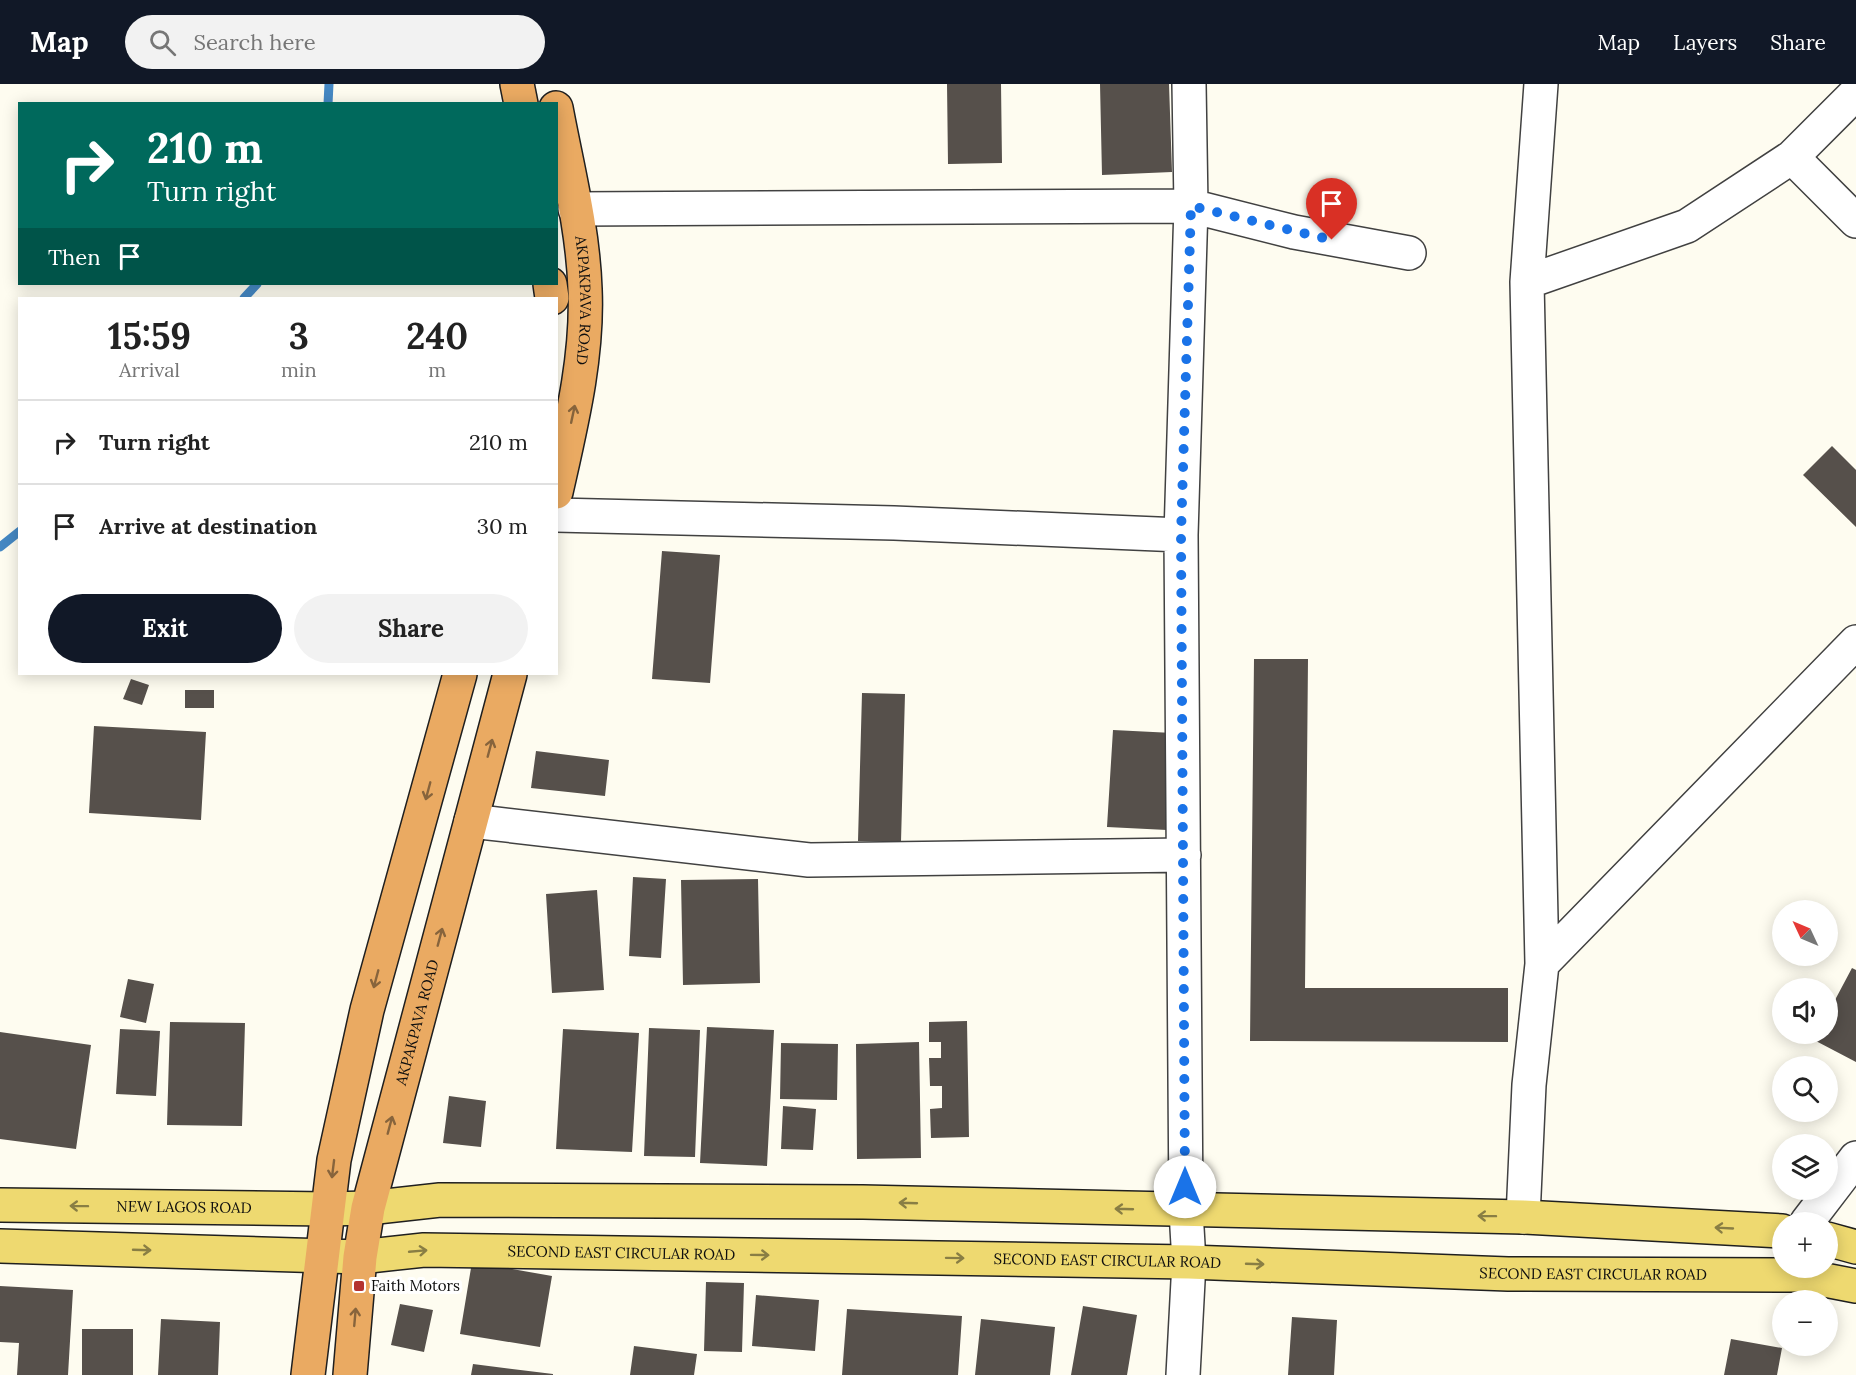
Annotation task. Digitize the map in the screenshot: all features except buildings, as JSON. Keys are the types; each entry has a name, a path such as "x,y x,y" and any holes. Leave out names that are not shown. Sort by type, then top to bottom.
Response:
{"highway":[{"path":"517,84 521,102"},
{"path":"552,84 556,102"},
{"name":"AKPAKPAVA ROAD","path":"558,119 575,209 585,289 581,375 558,483"},
{"path":"308,1375 334,1160 367,1010 460,675"},
{"name":"AKPAKPAVA ROAD","path":"350,1375 360,1257 368,1208 510,675"}],"main road":[{"path":"368,1208 452,1200 863,1202 1523,1217 1772,1230"},
{"name":"NEW LAGOS ROAD","path":"0,1205 368,1208"},
{"path":"1590,1273 1598,1221"},
{"path":"1838,1242 1856,1247"},
{"path":"0,1246 322,1254 360,1257"},
{"name":"SECOND EAST CIRCULAR ROAD","path":"360,1257 424,1250 1189,1262 1508,1274 1799,1275 1856,1286"}],"street":[{"path":"1183,1375 1189,1262 1186,1211 1181,535 1191,206 1189,84"},
{"path":"1523,1217 1529,1085 1542,964 1527,282 1541,84"},
{"path":"1527,282 1687,226 1792,157 1856,93"},
{"path":"1792,157 1856,221"},
{"path":"575,209 1191,206 1294,232 1410,253"},
{"path":"558,514 894,523 1181,535"},
{"path":"1542,964 1856,642"},
{"path":"471,821 809,860 1184,855"},
{"path":"1815,1212 1856,1158"}],"waterway":[{"path":"328,102 329,84"},
{"path":"245,297 256,285"},
{"path":"0,547 18,533"}],"place":[{"name":"Faith Motors","path":"359,1286"}],"route":[{"path":"1185,1187 1181,535 1191,206 1332,240"}]}
